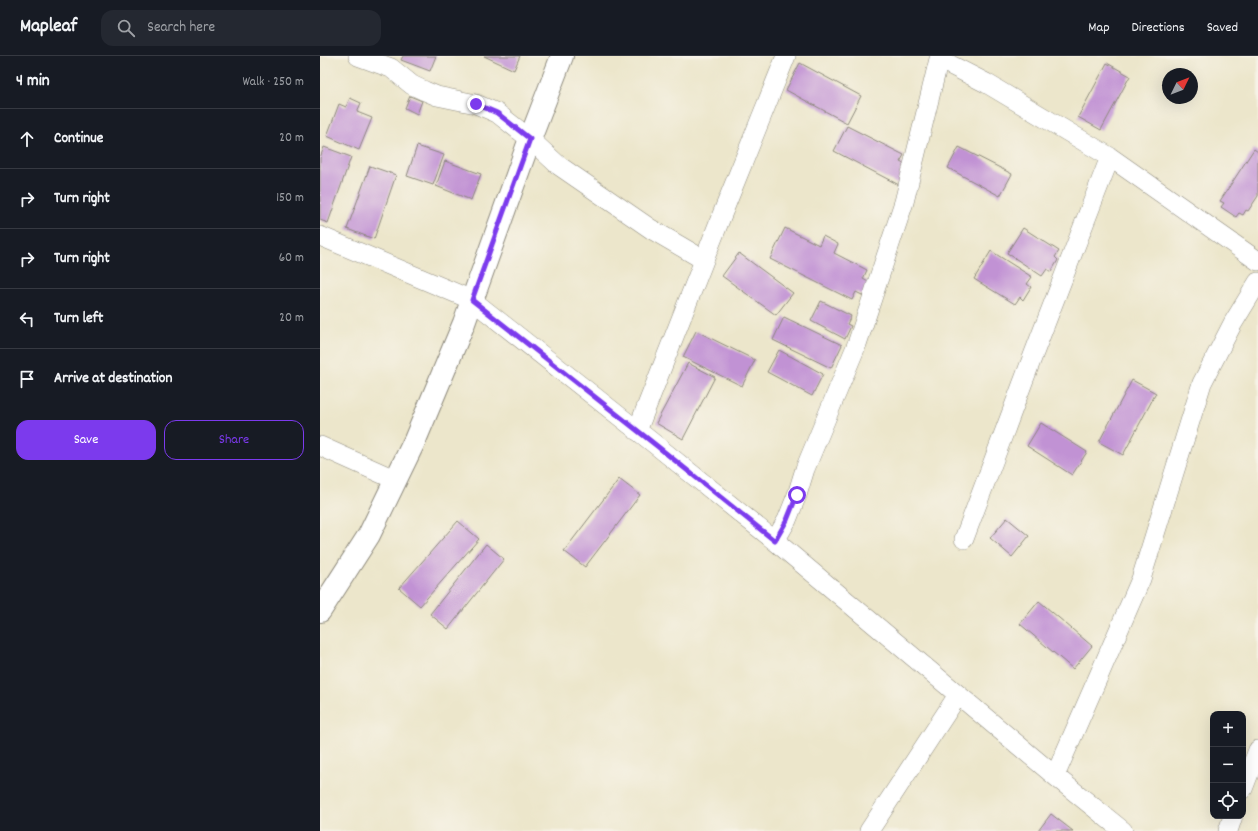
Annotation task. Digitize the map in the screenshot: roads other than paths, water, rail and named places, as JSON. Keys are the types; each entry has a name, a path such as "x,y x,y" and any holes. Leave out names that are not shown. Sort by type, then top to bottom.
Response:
{"street":[{"path":"358,56 391,68 412,85 424,92 476,104 497,113 530,139 558,165 651,229 704,260"},
{"path":"320,611 369,535 415,440 464,323 530,139 562,56"},
{"path":"637,431 786,56"},
{"path":"775,541 787,520 805,469 857,344 904,202 940,58 986,83 1110,157 1258,261"},
{"path":"964,539 1110,157"},
{"path":"320,236 472,300 775,541 1122,831"},
{"path":"1055,776 1141,579 1202,383 1233,323 1258,282"},
{"path":"320,446 396,480"},
{"path":"869,831 958,695"},
{"path":"1246,783 1258,750"},
{"path":"1228,831 1232,819"}]}
